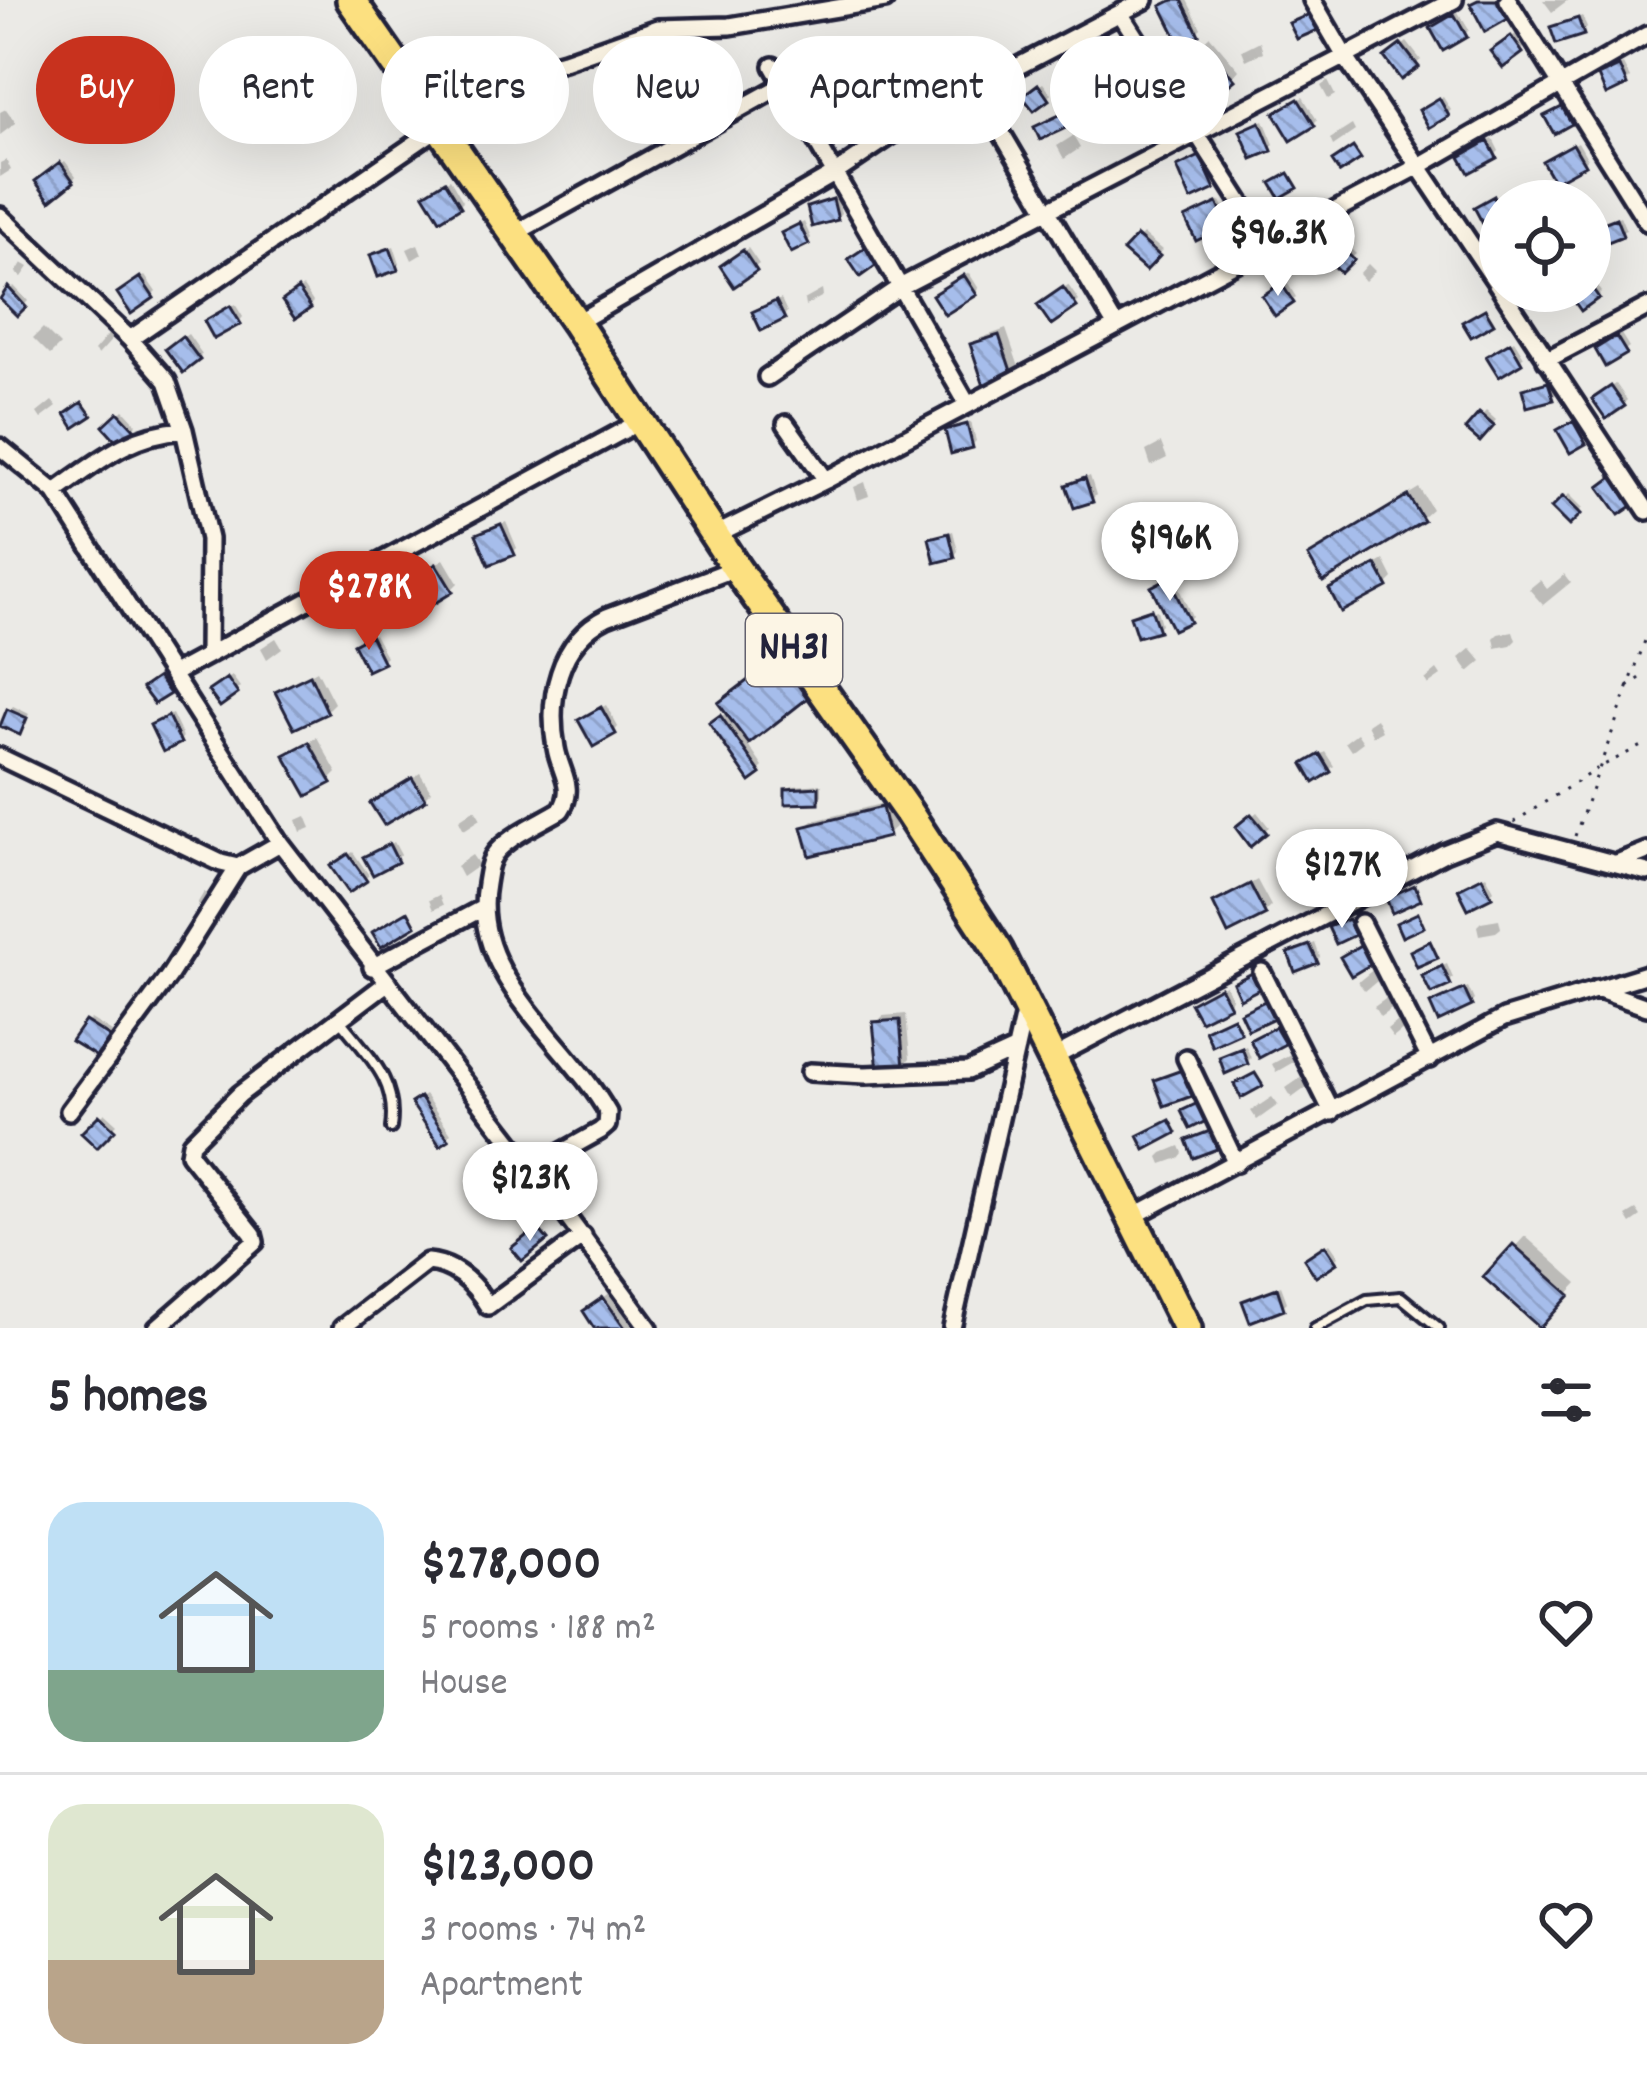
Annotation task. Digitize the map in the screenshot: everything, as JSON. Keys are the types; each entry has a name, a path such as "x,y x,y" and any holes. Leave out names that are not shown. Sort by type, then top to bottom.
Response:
{"highway":[{"name":"NH31","path":"352,0 381,43"},
{"name":"NH31","path":"449,144 577,323 736,568 908,812 998,950 1187,1328"}],"street":[{"path":"569,59 658,28 730,26 885,0"},
{"path":"1026,62 1145,0"},
{"path":"1312,0 1479,256"},
{"path":"1229,114 1454,0"},
{"path":"1508,0 1647,222"},
{"path":"1120,13 1135,36"},
{"path":"715,535 826,481 1420,165 1647,35"},
{"path":"512,235 767,94"},
{"path":"130,339 415,144"},
{"path":"816,144 968,405"},
{"path":"577,323 878,144"},
{"path":"1009,144 1115,325"},
{"path":"767,376 900,286 1170,144"},
{"path":"1203,144 1268,245"},
{"path":"0,216 130,339 167,382 184,430 209,539 208,653"},
{"path":"1546,360 1647,307"},
{"path":"1515,312 1647,511"},
{"path":"172,674 641,421"},
{"path":"786,424 826,481"},
{"path":"55,492 124,443 151,432 184,430"},
{"path":"0,446 55,492 280,843 532,1168 649,1328"},
{"path":"532,1168 600,1131 607,1125 608,1113 536,1023 485,935 481,909 494,854 561,810 567,801 570,789 556,748 554,688 575,642 607,617 736,568"},
{"path":"0,757 238,867"},
{"path":"1054,1058 1444,853 1497,832 1647,872"},
{"path":"69,1111 169,976 238,867 280,843"},
{"path":"1617,863 1647,851"},
{"path":"372,967 481,909"},
{"path":"1361,923 1430,1059"},
{"path":"1262,972 1332,1112"},
{"path":"1132,1217 1504,1018 1647,974"},
{"path":"158,1328 255,1242 254,1234 189,1154 191,1143 240,1094 388,983"},
{"path":"1596,989 1647,1007"},
{"path":"952,1328 1026,1005"},
{"path":"809,1072 866,1076 968,1071 1016,1049"},
{"path":"1186,1058 1236,1163"},
{"path":"488,1306 583,1236"},
{"path":"342,1328 427,1262 453,1268 480,1292 491,1328"}],"lane":[{"path":"340,1019 389,1085 394,1099 392,1128"},
{"path":"1315,1328 1367,1300 1401,1297 1439,1328"}],"path":[{"path":"1570,849 1647,635"},
{"path":"1627,688 1647,673"},
{"path":"1497,832 1647,743"}],"building":[{"path":"1182,0 1199,35 1176,36 1161,6"},
{"path":"1497,0 1508,19 1485,32 1470,4"},
{"path":"1310,14 1318,30 1297,39 1289,23"},
{"path":"1454,14 1467,37 1443,51 1430,28"},
{"path":"1578,18 1584,35 1556,44 1550,27"},
{"path":"1511,36 1523,53 1503,68 1490,51"},
{"path":"1401,44 1419,67 1401,80 1384,57"},
{"path":"1619,66 1627,85 1606,95 1598,76"},
{"path":"1038,84 1049,100 1034,111 1026,93"},
{"path":"1439,98 1449,116 1429,128 1419,110"},
{"path":"1298,99 1315,126 1291,141 1274,113"},
{"path":"1562,107 1572,124 1554,134 1544,116"},
{"path":"1050,120 1050,135 1040,140 1034,127"},
{"path":"1260,122 1272,151 1252,159 1240,131"},
{"path":"1488,141 1497,158 1469,173 1460,157"},
{"path":"1573,144 1585,165 1553,180 1542,161"},
{"path":"1353,147 1361,159 1340,173 1332,161"},
{"path":"1200,156 1215,189 1191,200 1177,167"},
{"path":"60,162 74,182 50,201 35,181"},
{"path":"1289,173 1298,188 1280,198 1271,183"},
{"path":"445,181 461,207 440,220 424,194"},
{"path":"833,199 838,220 812,227 807,207"},
{"path":"1217,203 1228,225 1196,241 1185,218"},
{"path":"1616,218 1623,236 1611,241 1611,220"},
{"path":"799,224 809,244 791,253 781,233"},
{"path":"1137,236 1160,256 1146,271 1123,251"},
{"path":"1331,237 1354,260 1341,273 1318,250"},
{"path":"869,245 881,262 860,277 848,259"},
{"path":"390,248 398,270 378,277 370,255"},
{"path":"743,250 757,271 734,287 720,266"},
{"path":"964,275 977,295 945,315 932,295"},
{"path":"140,277 154,298 131,314 117,293"},
{"path":"1281,283 1294,303 1275,316 1262,296"},
{"path":"8,287 26,307 17,316 0,299"},
{"path":"1063,287 1077,307 1051,325 1037,305"},
{"path":"298,289 311,308 295,319 282,301"},
{"path":"776,301 785,319 761,331 752,312"},
{"path":"230,306 241,324 214,339 204,321"},
{"path":"1487,312 1494,324 1471,337 1462,322"},
{"path":"999,335 1013,377 984,386 970,344"},
{"path":"182,336 200,360 183,373 165,349"},
{"path":"1616,336 1627,354 1605,367 1595,349"},
{"path":"1510,342 1522,363 1499,377 1486,356"},
{"path":"1548,382 1554,400 1527,407 1522,389"},
{"path":"1611,386 1625,406 1606,419 1592,399"},
{"path":"82,402 92,416 74,428 65,414"},
{"path":"118,412 135,430 119,444 103,426"},
{"path":"1479,413 1494,426 1480,442 1465,429"},
{"path":"1573,421 1586,444 1570,453 1557,430"},
{"path":"967,424 973,448 951,454 945,430"},
{"path":"1618,473 1638,502 1619,515 1599,487"},
{"path":"1085,478 1093,502 1074,508 1066,485"},
{"path":"1408,496 1424,521 1323,582 1308,556"},
{"path":"1563,496 1581,514 1569,526 1551,508"},
{"path":"501,524 515,555 489,565 476,534"},
{"path":"949,533 955,558 935,563 929,538"},
{"path":"436,564 453,592 422,611 405,582"},
{"path":"1376,565 1388,587 1341,612 1329,589"},
{"path":"1168,578 1190,622 1173,630 1151,587"},
{"path":"1151,609 1159,631 1137,637 1130,616"},
{"path":"370,635 384,663 367,671 353,644"},
{"path":"777,658 808,698 749,744 718,703"},
{"path":"310,675 328,713 294,729 275,692"},
{"path":"158,677 170,694 154,704 142,688"},
{"path":"227,678 238,694 220,707 208,691"},
{"path":"601,707 616,734 593,747 578,720"},
{"path":"7,709 27,718 20,735 0,726"},
{"path":"720,715 761,774 750,782 709,723"},
{"path":"168,716 181,743 163,752 150,725"},
{"path":"309,742 332,783 307,796 284,755"},
{"path":"1320,754 1331,772 1314,783 1303,764"},
{"path":"412,778 426,800 384,825 370,803"},
{"path":"819,787 819,803 785,804 785,789"},
{"path":"882,807 889,837 810,856 802,827"},
{"path":"1251,814 1267,833 1250,847 1235,827"},
{"path":"389,844 398,862 373,875 363,857"},
{"path":"348,854 367,881 349,893 330,866"},
{"path":"1482,877 1492,897 1468,909 1458,889"},
{"path":"1250,884 1266,915 1228,934 1213,903"},
{"path":"1415,885 1421,900 1392,913 1386,898"},
{"path":"408,911 416,926 381,947 372,932"},
{"path":"1418,913 1424,927 1402,937 1396,923"},
{"path":"1348,919 1355,935 1336,944 1328,927"},
{"path":"1430,941 1438,958 1417,967 1410,951"},
{"path":"1362,944 1373,963 1351,976 1340,957"},
{"path":"1310,945 1318,963 1295,972 1288,953"},
{"path":"1442,966 1451,985 1431,994 1422,976"},
{"path":"1254,972 1261,988 1240,999 1233,983"},
{"path":"1220,987 1230,1006 1200,1021 1190,1003"},
{"path":"1464,989 1472,1006 1438,1022 1430,1004"},
{"path":"1265,1001 1274,1018 1248,1030 1240,1013"},
{"path":"1233,1017 1241,1033 1212,1046 1205,1030"},
{"path":"900,1020 904,1068 878,1071 873,1022"},
{"path":"85,1021 110,1037 97,1057 71,1041"},
{"path":"1275,1027 1285,1044 1259,1058 1250,1040"},
{"path":"1242,1048 1248,1064 1225,1074 1219,1057"},
{"path":"1182,1070 1192,1096 1164,1106 1154,1080"},
{"path":"1255,1073 1263,1086 1241,1098 1234,1084"},
{"path":"420,1097 449,1140 440,1146 411,1103"},
{"path":"1198,1103 1206,1121 1190,1129 1181,1111"},
{"path":"99,1115 115,1130 97,1148 81,1133"},
{"path":"1170,1120 1177,1133 1145,1150 1138,1136"},
{"path":"1210,1131 1217,1149 1193,1158 1186,1140"},
{"path":"511,1168 522,1181 493,1204 482,1190"},
{"path":"537,1227 548,1240 522,1261 511,1248"},
{"path":"1513,1244 1570,1295 1540,1328 1483,1277"},
{"path":"1325,1245 1337,1263 1316,1277 1304,1259"},
{"path":"1277,1288 1284,1309 1250,1322 1242,1301"},
{"path":"603,1297 625,1328 594,1328 583,1311"}]}
